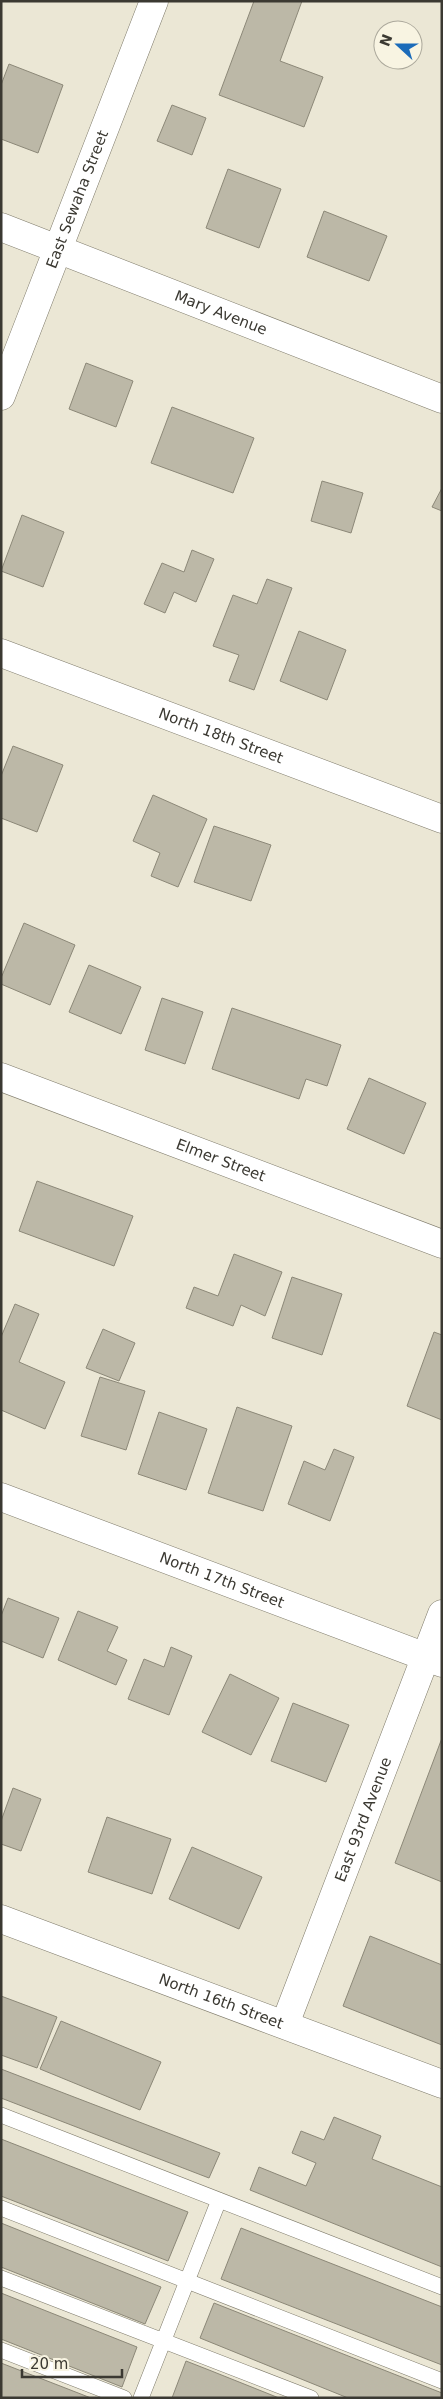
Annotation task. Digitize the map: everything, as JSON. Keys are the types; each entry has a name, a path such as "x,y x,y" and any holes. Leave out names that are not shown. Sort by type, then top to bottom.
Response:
{"street":[{"name":"East Sewaha Street","path":"1,396 154,1"},
{"name":"Mary Avenue","path":"1,227 442,399"},
{"name":"North 18th Street","path":"1,653 442,819"},
{"name":"Elmer Street","path":"1,1076 442,1244"},
{"name":"North 17th Street","path":"1,1497 433,1660"},
{"name":"East 93rd Avenue","path":"285,2024 433,1660 442,1614"},
{"name":"North 16th Street","path":"1,1918 442,2084"}],"lane":[{"path":"1,2115 442,2287"},
{"path":"141,2398 219,2200"},
{"path":"1,2208 442,2381"},
{"path":"1,2278 311,2398"},
{"path":"1,2350 124,2398"}],"building":[{"path":"254,1 302,1 280,61 323,77 304,127 219,95"},
{"path":"9,64 63,85 38,153 1,139 1,85"},
{"path":"172,105 206,118 192,155 157,141"},
{"path":"228,169 281,189 259,248 206,228"},
{"path":"324,211 387,236 369,281 307,257"},
{"path":"86,363 133,381 116,427 69,409"},
{"path":"172,407 254,438 233,493 151,463"},
{"path":"322,481 363,493 351,533 311,521"},
{"path":"442,488 442,511 432,507"},
{"path":"22,515 64,532 43,587 1,571"},
{"path":"192,550 214,559 196,602 174,592 165,613 144,604 162,563 184,572"},
{"path":"267,579 292,588 254,690 229,681 239,655 213,646 233,595 257,604"},
{"path":"299,631 346,650 327,700 280,681"},
{"path":"13,746 63,765 37,832 1,818 1,776"},
{"path":"153,795 207,819 178,887 151,876 160,853 133,841"},
{"path":"214,826 271,845 251,901 194,882"},
{"path":"24,923 75,945 50,1005 1,984 1,978"},
{"path":"89,965 141,987 121,1034 69,1012"},
{"path":"162,998 203,1012 185,1064 145,1050"},
{"path":"232,1008 341,1045 327,1086 306,1079 299,1099 212,1069"},
{"path":"369,1078 426,1103 404,1154 347,1129"},
{"path":"37,1181 133,1216 114,1266 19,1231"},
{"path":"234,1254 282,1272 265,1316 241,1305 233,1326 186,1308 194,1287 218,1296"},
{"path":"292,1277 342,1294 322,1355 272,1338"},
{"path":"15,1304 39,1314 19,1362 65,1382 45,1429 1,1410 1,1337"},
{"path":"103,1329 135,1343 119,1381 86,1368"},
{"path":"434,1332 442,1335 442,1420 407,1406"},
{"path":"100,1377 145,1391 126,1450 81,1436"},
{"path":"237,1407 292,1426 263,1511 208,1493"},
{"path":"159,1412 207,1429 186,1490 138,1474"},
{"path":"334,1449 354,1457 330,1521 288,1504 304,1461 325,1470"},
{"path":"8,1598 59,1618 43,1658 1,1641 1,1616"},
{"path":"78,1611 118,1627 107,1651 127,1660 116,1685 58,1660"},
{"path":"171,1647 192,1656 169,1715 128,1699 144,1659 164,1667"},
{"path":"230,1674 279,1698 251,1755 202,1732"},
{"path":"293,1703 349,1725 326,1782 271,1761"},
{"path":"442,1738 442,1882 395,1863"},
{"path":"13,1788 41,1799 21,1851 1,1844 1,1821"},
{"path":"107,1817 171,1839 152,1894 88,1872"},
{"path":"192,1847 262,1877 239,1929 169,1899"},
{"path":"370,1936 442,1965 442,2045 343,2006"},
{"path":"1,1996 57,2017 37,2068 1,2055"},
{"path":"61,2021 161,2062 140,2110 40,2069"},
{"path":"1,2069 220,2153 209,2178 1,2098"},
{"path":"334,2117 381,2136 372,2159 442,2187 442,2267 250,2190 259,2167 306,2186 316,2163 292,2153 301,2131 324,2140"},
{"path":"1,2139 188,2212 168,2261 1,2196"},
{"path":"1,2223 161,2287 145,2324 1,2267"},
{"path":"241,2228 442,2307 442,2365 221,2279"},
{"path":"1,2293 137,2347 122,2387 1,2339"},
{"path":"214,2303 442,2393 442,2396 441,2398 348,2398 200,2338"},
{"path":"186,2361 209,2370 279,2398 172,2398"},
{"path":"1,2363 91,2398 1,2398"}]}
